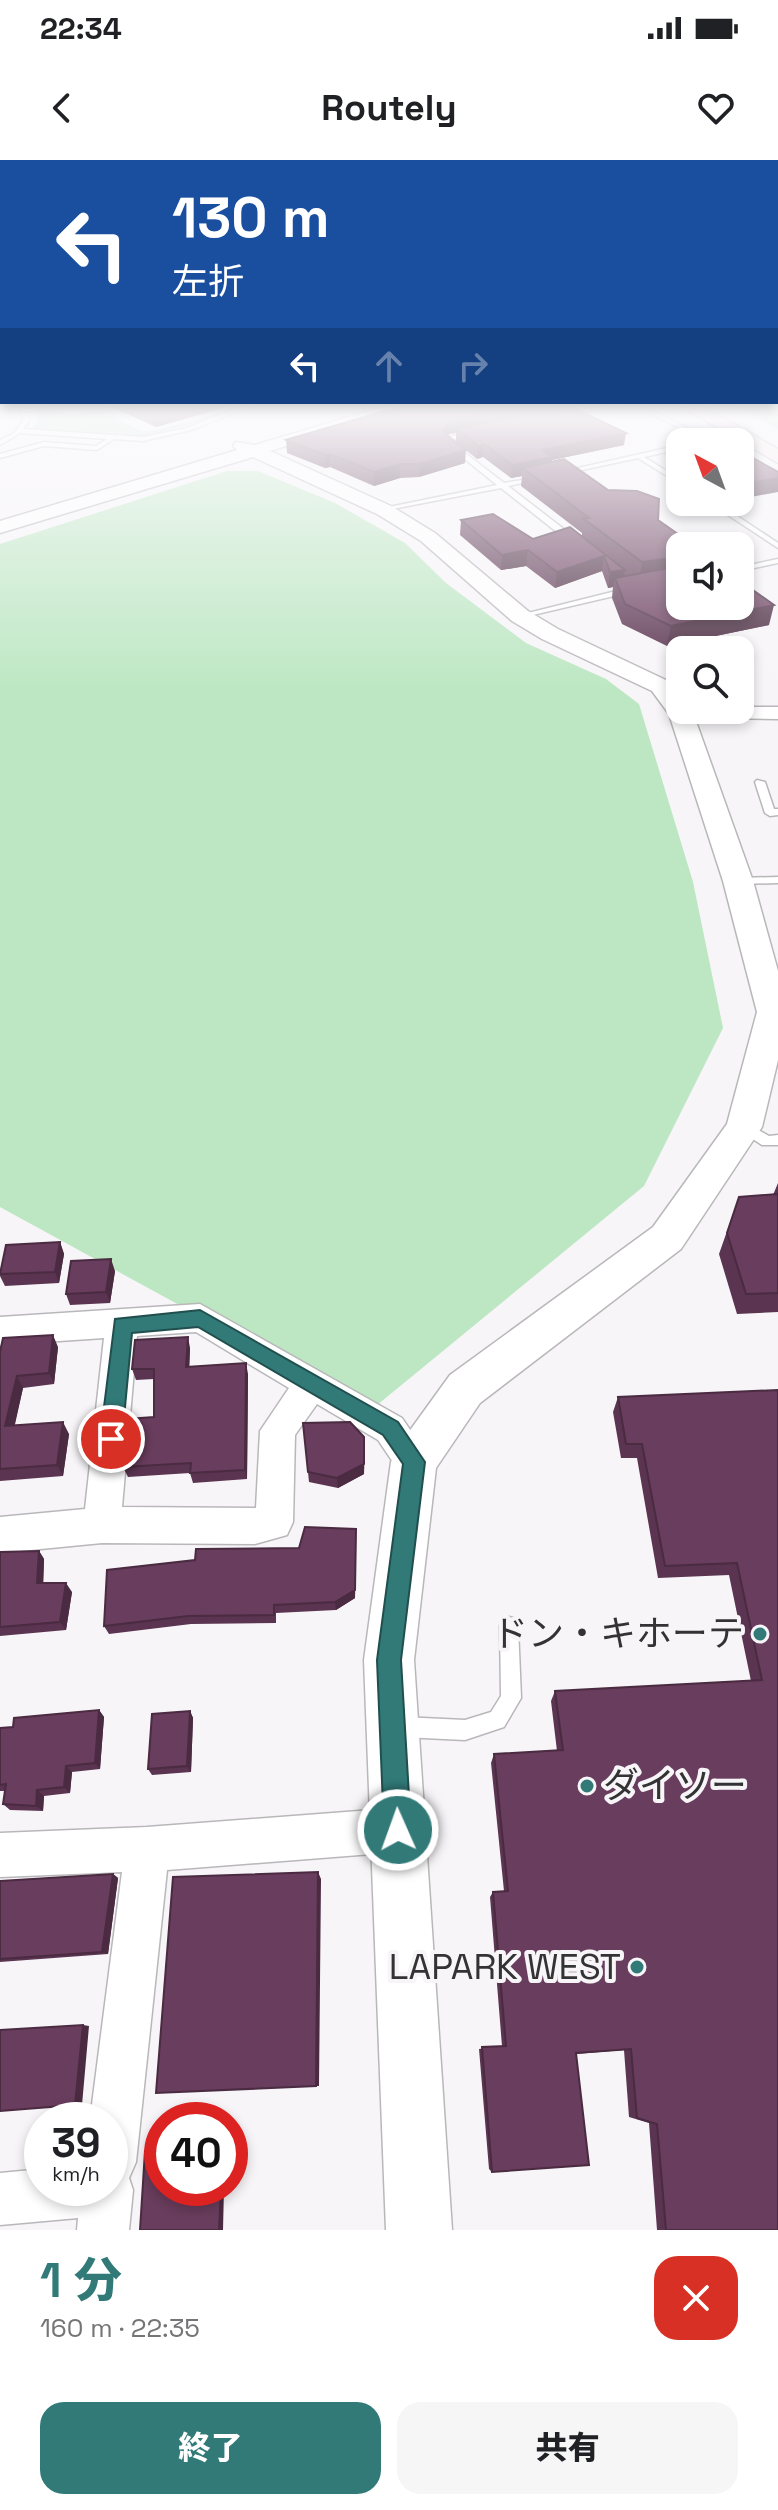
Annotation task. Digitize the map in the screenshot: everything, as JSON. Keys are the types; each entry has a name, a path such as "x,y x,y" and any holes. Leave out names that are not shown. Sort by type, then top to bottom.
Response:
{"street":[{"path":"0,518 61,501"},
{"path":"0,527 83,501"},
{"path":"363,501 428,537 520,616 550,634 660,686 666,694"},
{"path":"754,713 778,713"},
{"path":"419,2230 395,1727 389,1660 414,1462 465,1389 667,1238 761,1134 773,1012 738,881 685,724"},
{"path":"0,1331 200,1318 390,1429 414,1462"},
{"path":"102,1525 122,1325"},
{"path":"0,1535 102,1525 255,1526 274,1522 278,1431 312,1383"},
{"path":"0,1855 147,1849 398,1830"},
{"path":"117,2102 147,1849"},
{"path":"0,2199 24,2197"}],"lane":[{"path":"384,510 428,501"},
{"path":"522,501 587,551"},
{"path":"732,516 778,546"},
{"path":"754,566 778,561"},
{"path":"520,616 587,597 636,588 624,579"},
{"path":"760,782 770,813 778,812"},
{"path":"738,881 778,880"},
{"path":"395,1727 465,1730 497,1720 511,1698 509,1626"}],"green space":[{"path":"135,501 329,501 405,543 446,583 526,643 606,679 639,704 693,882 723,1028 644,1186 371,1410 0,1207 0,544"}],"building":[{"path":"566,501 659,501 658,520 675,532 666,532 666,559 642,562 584,519 589,518"},
{"path":"493,514 533,539 570,527 625,570 610,572 604,556 557,572 528,550 502,555 461,520"},
{"path":"666,569 666,620 700,620 671,626 625,604 615,578"},
{"path":"754,591 774,605 754,609"},
{"path":"778,1194 778,1293 746,1294 727,1233 739,1197"},
{"path":"60,1242 55,1272 0,1274 6,1245"},
{"path":"111,1259 106,1292 66,1294 71,1261"},
{"path":"53,1335 49,1373 17,1376 5,1426 63,1422 57,1465 0,1469 0,1352 3,1338"},
{"path":"188,1337 186,1367 246,1363 245,1470 190,1473 191,1463 123,1467 128,1419 154,1417 154,1369 132,1369 135,1340"},
{"name":"LAPARK WEST","path":"778,1390 778,2230 666,2230 657,2124 637,2118 631,2049 576,2053 589,2165 492,2172 482,2047 506,2046 493,1892 508,1891 494,1754 563,1750 555,1691 762,1680 737,1563 665,1566 642,1444 626,1444 618,1397"},
{"path":"350,1422 364,1437 364,1464 337,1478 308,1472 303,1423"},
{"path":"305,1527 356,1529 355,1590 335,1602 274,1605 274,1615 188,1616 104,1626 107,1570 195,1560 196,1549 299,1548"},
{"path":"39,1551 37,1583 66,1583 60,1622 0,1627 0,1552"},
{"path":"99,1710 95,1763 66,1766 64,1787 37,1790 36,1806 3,1804 6,1784 0,1785 0,1728 13,1727 14,1718"},
{"path":"190,1711 187,1766 148,1769 152,1714"},
{"path":"318,1872 316,2086 156,2093 173,1877"},
{"path":"113,1874 102,1952 0,1959 0,1881"},
{"path":"83,2025 75,2102 24,2102 24,2109 0,2111 0,2030"},
{"path":"144,2167 144,2206 220,2206 219,2230 140,2230"}],"place":[{"name":"ドン・キホーテ","path":"760,1634"},
{"name":"ダイソー","path":"587,1786"},
{"name":"LAPARK WEST","path":"637,1967"}],"route":[{"path":"111,1439 122,1325 200,1318 390,1429 414,1462 389,1660 395,1727 398,1830"}]}
